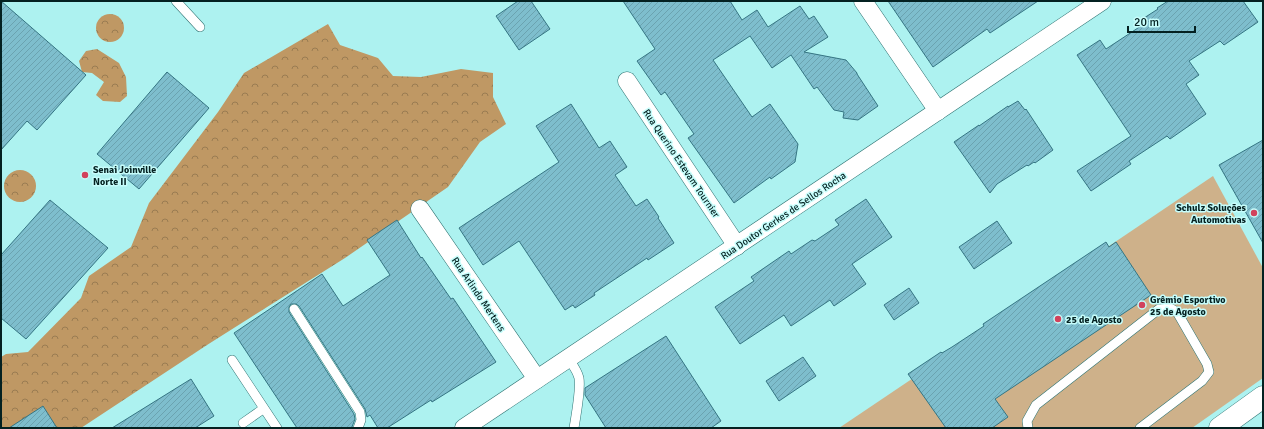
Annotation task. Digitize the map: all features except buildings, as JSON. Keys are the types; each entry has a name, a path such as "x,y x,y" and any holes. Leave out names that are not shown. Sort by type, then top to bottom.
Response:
{"street":[{"path":"863,1 938,111"},
{"name":"Rua Doutor Gerkes de Sellos Rocha","path":"464,428 1102,1"},
{"name":"Rua Querino Estevam Tournier","path":"627,81 737,246"},
{"name":"Rua Arlindo Mertens","path":"420,209 537,379"},
{"path":"1220,428 1263,397"}],"lane":[{"path":"176,1 200,27"},
{"path":"1028,428 1027,421 1036,405 1159,309 1170,308 1177,312 1207,364 1209,372 1202,381 1140,428"},
{"path":"294,309 360,412 361,420 358,428"},
{"path":"568,358 576,370 579,379 577,414 574,428"},
{"path":"232,360 277,428"},
{"path":"243,424 263,409"}],"green space":[{"path":"110,14 120,18 124,28 120,38 110,42 100,38 96,28 100,18"},
{"path":"328,24 340,45 378,58 393,76 421,77 461,69 493,73 493,97 506,124 480,142 448,187 345,258 207,345 81,428 1,428 1,357 6,354 28,352 81,298 89,276 131,247 149,203 218,112 244,73"},
{"path":"97,49 119,63 126,77 127,96 120,102 103,101 96,95 104,82 92,73 82,72 79,61 86,51"},
{"path":"20,170 31,175 36,186 31,197 20,202 9,197 4,186 9,175"}],"shaded area":[{"name":"Grêmio Esportivo 25 de Agosto","path":"1213,176 1263,268 1263,378 1192,428 839,428"}],"place":[{"name":"Senai Joinville Norte II","path":"85,175"},
{"name":"Schulz Soluções Automotivas","path":"1254,213"},
{"name":"Grêmio Esportivo 25 de Agosto","path":"1142,305"},
{"name":"25 de Agosto","path":"1058,319"}]}
